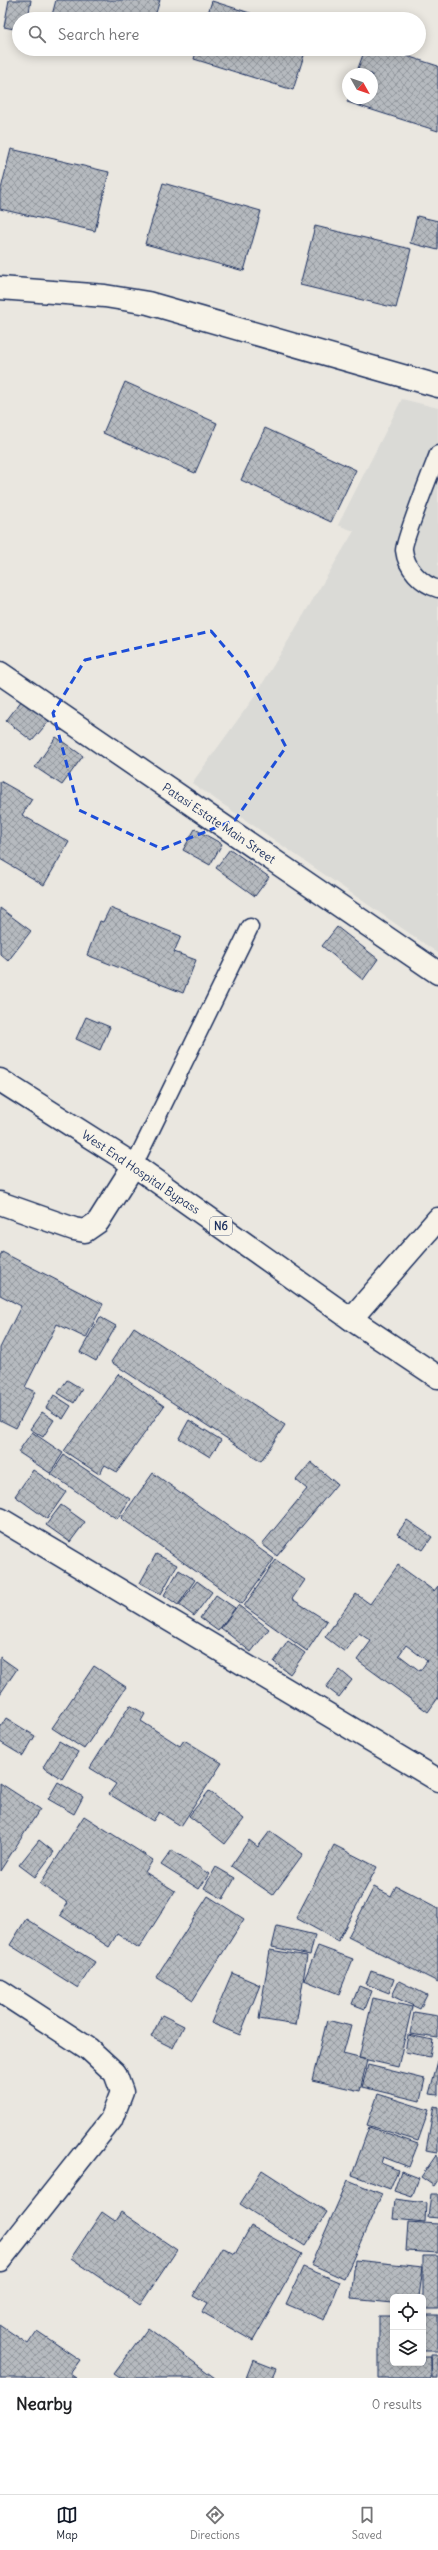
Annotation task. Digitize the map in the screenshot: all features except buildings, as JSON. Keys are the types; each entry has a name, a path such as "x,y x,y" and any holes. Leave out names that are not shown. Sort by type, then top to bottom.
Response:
{"main road":[{"path":"0,288 105,296 148,303 436,379"},
{"name":"Patasi Estate Main Street","path":"0,673 438,973"},
{"name":"West End Hospital Bypass","path":"0,1080 134,1165 351,1319 438,1377"},
{"path":"0,1202 74,1229 84,1231 98,1222 134,1165"},
{"path":"351,1319 438,1219"},
{"path":"0,1520 438,1780"},
{"path":"0,1991 89,2049 115,2072 122,2092 111,2120 0,2260"}],"lane":[{"path":"438,454 403,548 410,570 431,587 438,589"},
{"path":"134,1165 250,927"}],"highlighted area":[{"path":"211,631 246,672 286,747 235,820 162,849 79,810 53,713 85,660"}],"shaded area":[{"path":"402,399 438,408 438,953 192,783 255,696 354,531 338,525"}]}
